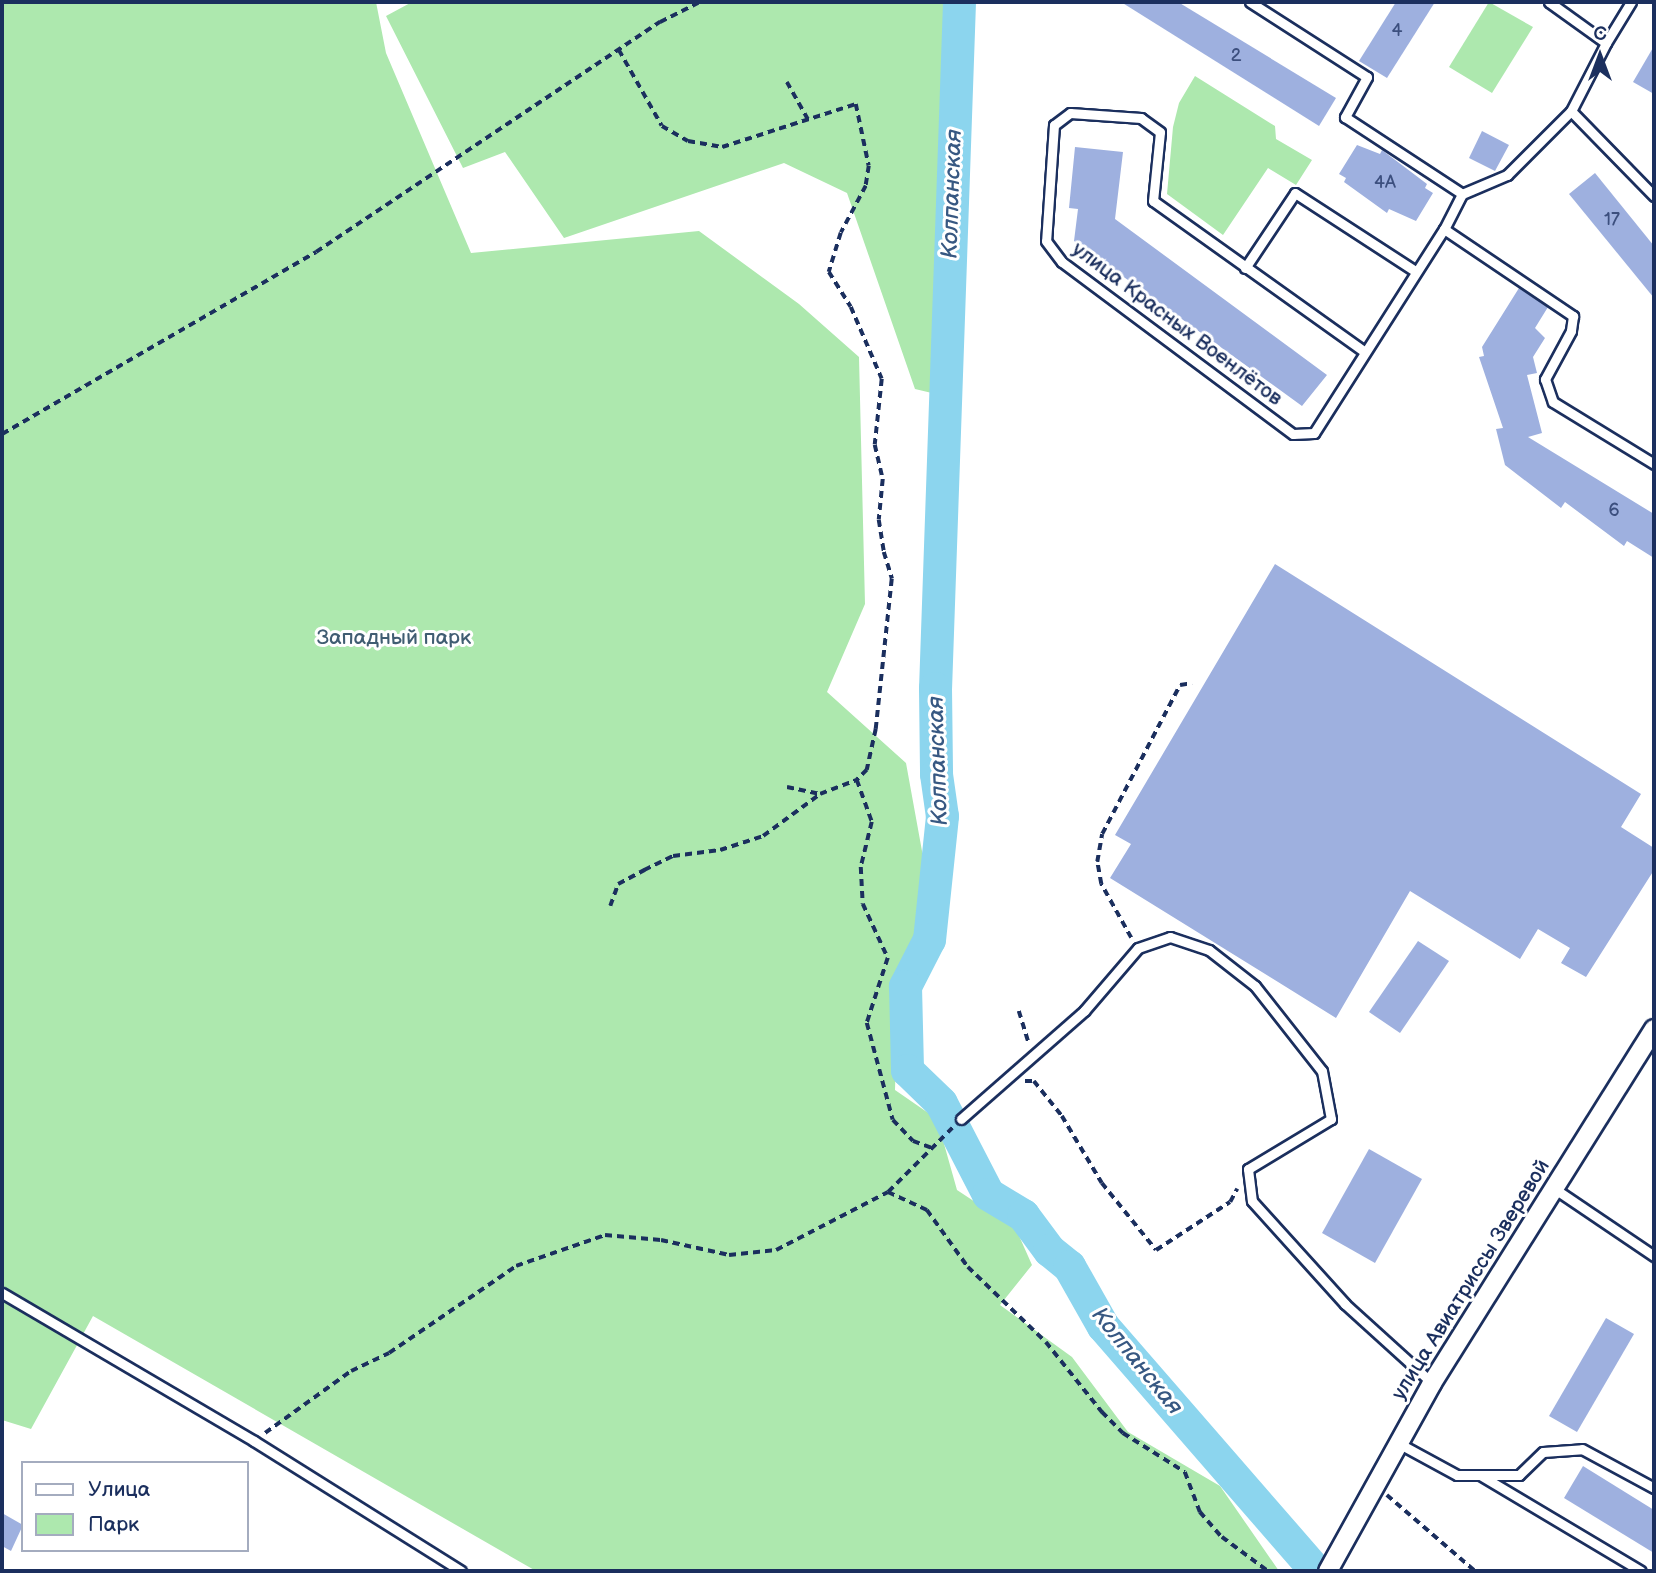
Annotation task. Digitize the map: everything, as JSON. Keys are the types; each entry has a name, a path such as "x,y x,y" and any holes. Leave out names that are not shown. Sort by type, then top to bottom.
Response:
{"street":[{"name":"улица Авиатриссы Зверевой","path":"1331,1566 1432,1383 1654,1029"}],"lane":[{"path":"1250,2 1367,77 1345,117 1462,194 1507,175 1571,111 1630,2"},
{"path":"1549,2 1606,43"},
{"path":"1571,111 1654,195"},
{"name":"улица Красных Военлётов","path":"1365,352 1153,201 1160,132 1140,118 1070,113 1054,125 1046,241 1062,262 1293,434 1314,433 1444,229 1462,194"},
{"path":"1245,268 1295,193 1415,271"},
{"path":"1444,229 1573,316 1571,331 1545,379 1553,402 1654,464"},
{"path":"961,1119 1084,1011 1138,948 1170,937 1209,950 1255,986 1322,1071 1331,1119 1248,1169 1252,1200 1345,1304 1432,1383"},
{"path":"1555,1189 1654,1256"},
{"path":"2,1293 254,1441 461,1571"},
{"path":"1397,1443 1457,1475 1519,1475 1543,1452 1582,1449 1654,1488"},
{"path":"1480,1475 1641,1571"}],"path":[{"path":"2,434 316,252 619,50 700,2"},
{"path":"610,906 618,884 643,870 673,856 720,850 763,836 820,793 857,780 867,770 876,729 892,579 884,552 880,520 883,479 874,445 882,379 851,307 829,272 841,233 866,186 869,166 856,104 722,147 688,141 662,127 619,50"},
{"path":"787,82 809,121"},
{"path":"1138,948 1101,884 1097,862 1102,834 1180,685 1192,683"},
{"path":"857,780 872,822 861,867 863,904 888,958 867,1023 893,1120 913,1141 932,1148"},
{"path":"787,787 820,793"},
{"path":"1019,1011 1023,1036 1037,1054"},
{"path":"1005,1083 1034,1081 1062,1116 1102,1183 1156,1250 1230,1202 1248,1169"},
{"path":"254,1441 351,1371 389,1353 516,1266 605,1235 661,1240 729,1255 776,1250 888,1192 961,1119"},
{"path":"888,1192 927,1210 968,1267 1046,1342 1102,1412 1123,1433 1185,1472 1200,1512 1222,1537 1268,1571"},
{"path":"1375,1484 1475,1571"}],"green space":[{"name":"Западный парк","path":"2,2 376,2 386,53 471,253 699,231 799,304 859,357 865,604 827,692 906,763 934,917 898,987 895,1090 937,1119 957,1190 1016,1229 1032,1265 1000,1305 1072,1357 1128,1432 1220,1486 1279,1571 536,1571 93,1316 31,1429 2,1420"},
{"path":"412,2 948,2 936,394 915,389 847,193 784,163 564,238 505,152 463,168 386,16"},
{"path":"1489,2 1533,27 1492,93 1449,67"},
{"path":"1195,76 1275,126 1276,139 1312,160 1296,185 1268,168 1223,235 1167,194 1173,127 1179,103"}],"building":[{"path":"1121,2 1178,2 1336,98 1319,126"},
{"path":"1396,2 1435,2 1387,78 1359,61"},
{"path":"1654,46 1654,94 1633,82"},
{"path":"1482,131 1509,145 1495,171 1469,158"},
{"path":"1357,145 1380,154 1382,150 1427,184 1425,188 1433,193 1416,221 1389,209 1387,213 1344,182 1346,178 1339,174"},
{"path":"1075,147 1123,152 1115,219 1327,375 1302,406 1074,241 1078,209 1069,208"},
{"path":"1595,173 1654,246 1654,298 1569,194"},
{"path":"1519,288 1548,307 1535,328 1545,338 1533,357 1537,373 1527,375 1542,433 1528,437 1654,514 1654,558 1627,541 1624,546 1565,502 1561,508 1505,465 1496,429 1503,428 1479,357 1484,356 1482,347"},
{"path":"1275,564 1641,794 1621,827 1654,848 1654,870 1586,977 1561,963 1570,948 1538,929 1520,959 1410,891 1336,1018 1110,878 1131,844 1115,835"},
{"path":"1418,941 1449,961 1400,1033 1369,1012"},
{"path":"1369,1149 1422,1179 1375,1263 1322,1233"},
{"path":"1606,1318 1634,1334 1577,1432 1549,1416"},
{"path":"1583,1466 1654,1510 1654,1553 1564,1498"},
{"path":"2,1513 21,1524 21,1529 11,1551 2,1546"}],"waterway":[{"name":"Колпанская","path":"959,2 935,688 936,774 942,816 929,939 905,986 907,1070 941,1103 988,1194 1023,1215 1049,1250 1069,1266 1103,1326 1316,1571"}]}
